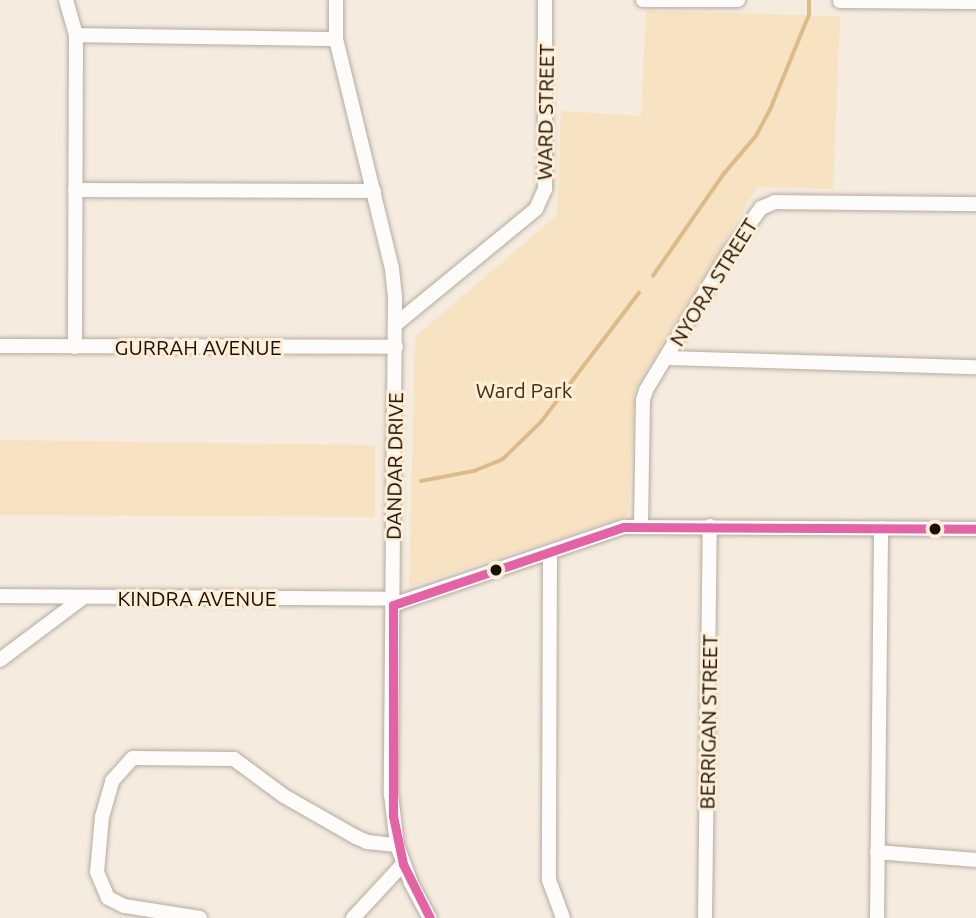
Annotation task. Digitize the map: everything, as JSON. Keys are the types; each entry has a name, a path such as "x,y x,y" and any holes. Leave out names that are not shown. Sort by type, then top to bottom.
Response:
{"street":[{"path":"66,0 76,35 78,142 75,190 75,347"},
{"name":"DANDAR DRIVE","path":"336,0 336,39 392,270 396,347 390,770 397,845 403,864 430,918"},
{"name":"WARD STREET","path":"396,324 536,209 545,189 545,0"},
{"path":"643,0 738,0"},
{"path":"840,1 976,2"},
{"path":"76,35 336,39"},
{"path":"75,190 373,191"},
{"name":"NYORA STREET","path":"641,525 643,400 649,382 730,251 761,208 775,202 976,204"},
{"name":"GURRAH AVENUE","path":"0,346 396,347"},
{"path":"666,358 976,367"},
{"name":"KINDRA AVENUE","path":"0,596 393,602 614,530 641,525 976,528"},
{"name":"BERRIGAN STREET","path":"705,918 710,526"},
{"path":"877,918 881,528"},
{"path":"550,552 549,880 563,918"},
{"path":"0,660 84,597"},
{"path":"200,918 124,906 108,898 97,872 102,817 112,781 133,758 234,759 284,796 356,837 367,842 397,845"},
{"path":"877,852 976,860"},
{"path":"353,918 403,864"}],"green space":[{"name":"Ward Park","path":"646,11 840,16 833,189 757,187 635,390 628,516 409,587 415,337 557,215 561,111 641,116"},
{"path":"0,440 375,445 375,517 0,515"}],"waterway":[{"path":"653,276 723,175 756,136 770,110 809,15 809,0"},
{"path":"421,481 474,471 503,459 541,422 639,293"}],"transit line":[{"path":"393,605 624,527 976,529"},
{"path":"393,605 393,816 403,864 430,918"}]}
